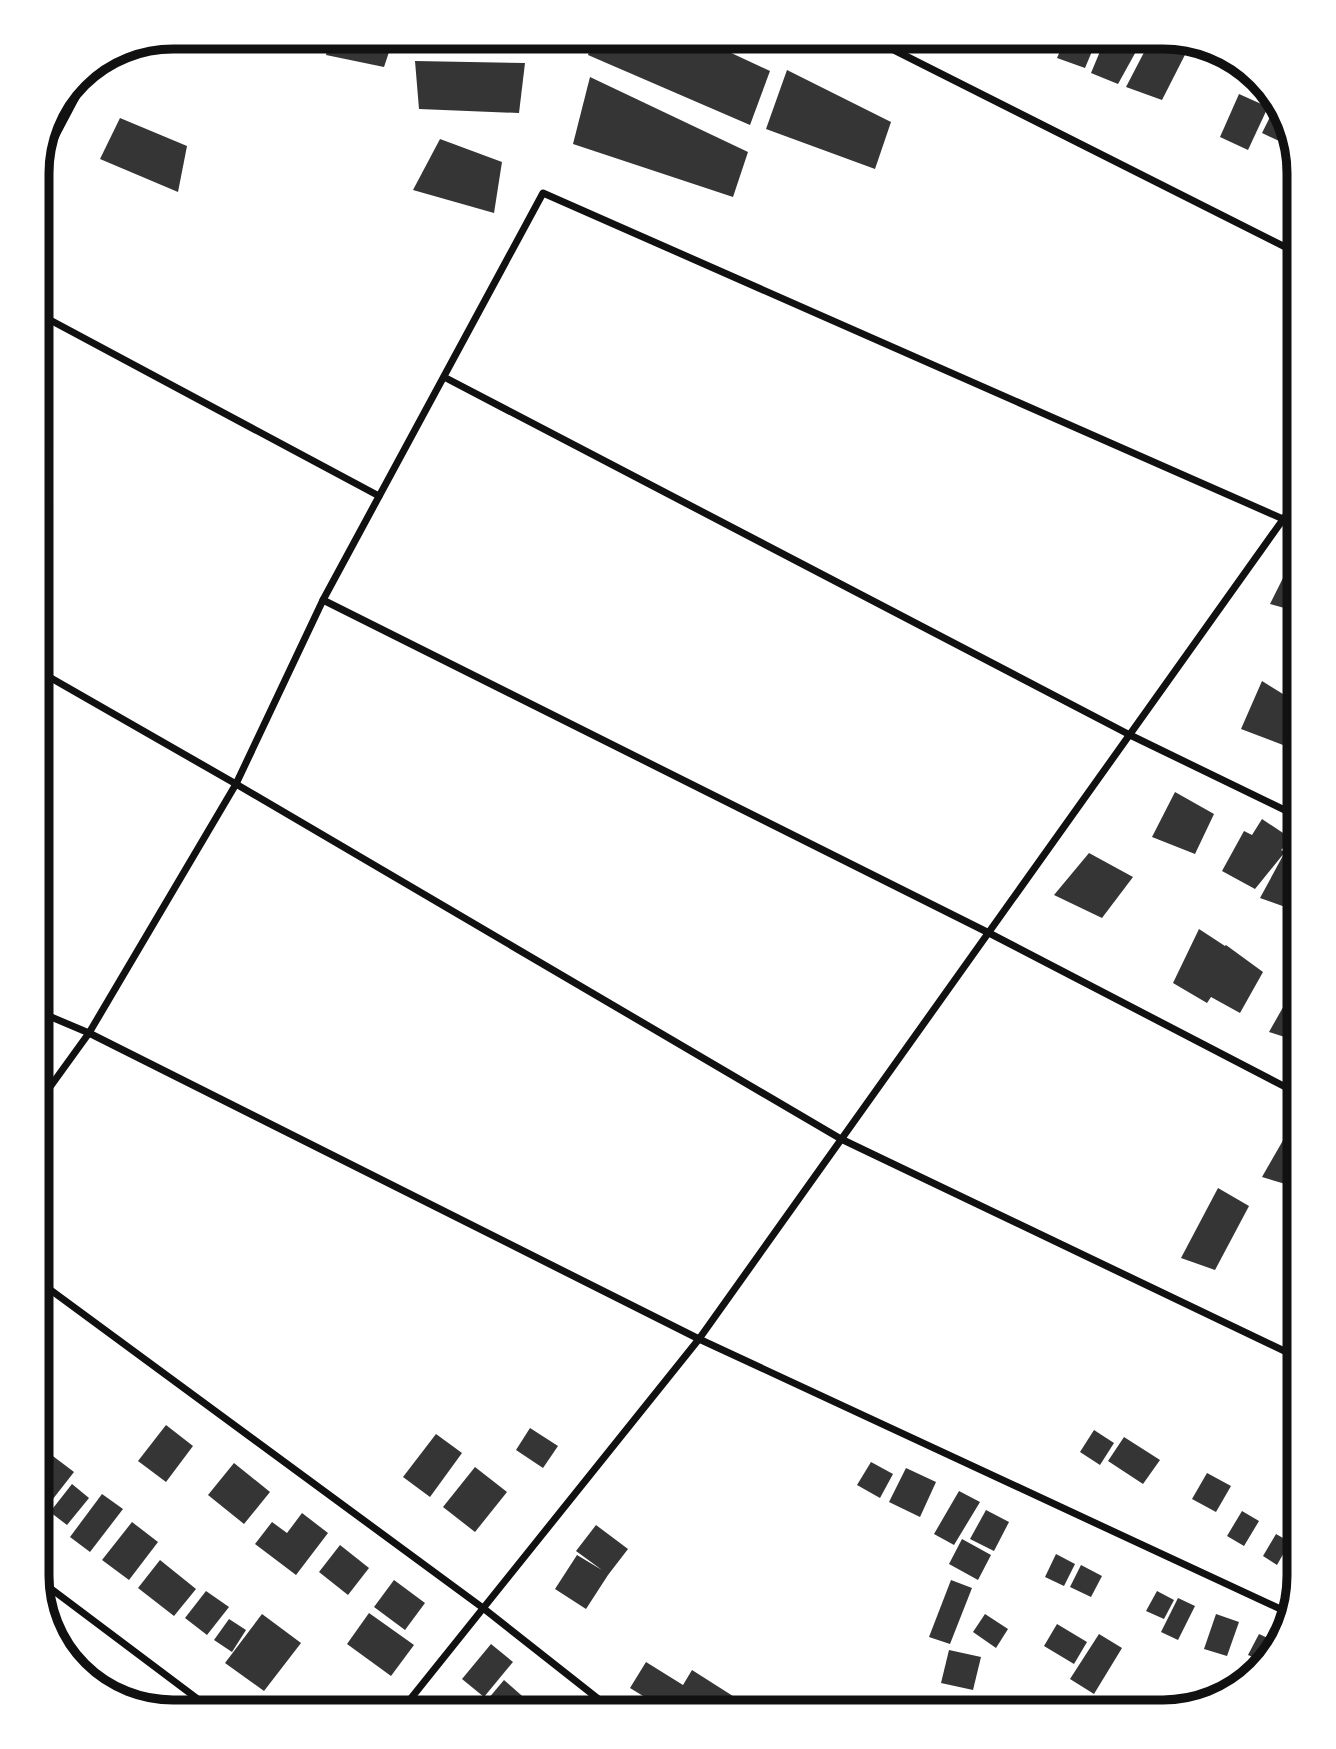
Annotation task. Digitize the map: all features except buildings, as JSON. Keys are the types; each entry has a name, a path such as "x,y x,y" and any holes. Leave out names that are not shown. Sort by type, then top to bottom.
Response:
{"street":[{"path":"892,49 1287,248"},
{"path":"53,140 78,93"},
{"path":"49,1088 89,1033 236,784 323,600 543,193 1285,518"},
{"path":"49,319 379,496"},
{"path":"444,377 1130,735 1287,811"},
{"path":"410,1700 699,1339 1287,515"},
{"path":"323,600 989,933 1287,1088"},
{"path":"49,677 841,1139 1287,1351"},
{"path":"49,1016 89,1033 699,1339 1282,1610"},
{"path":"49,1289 483,1608 600,1700"},
{"path":"50,1588 199,1700"}]}
